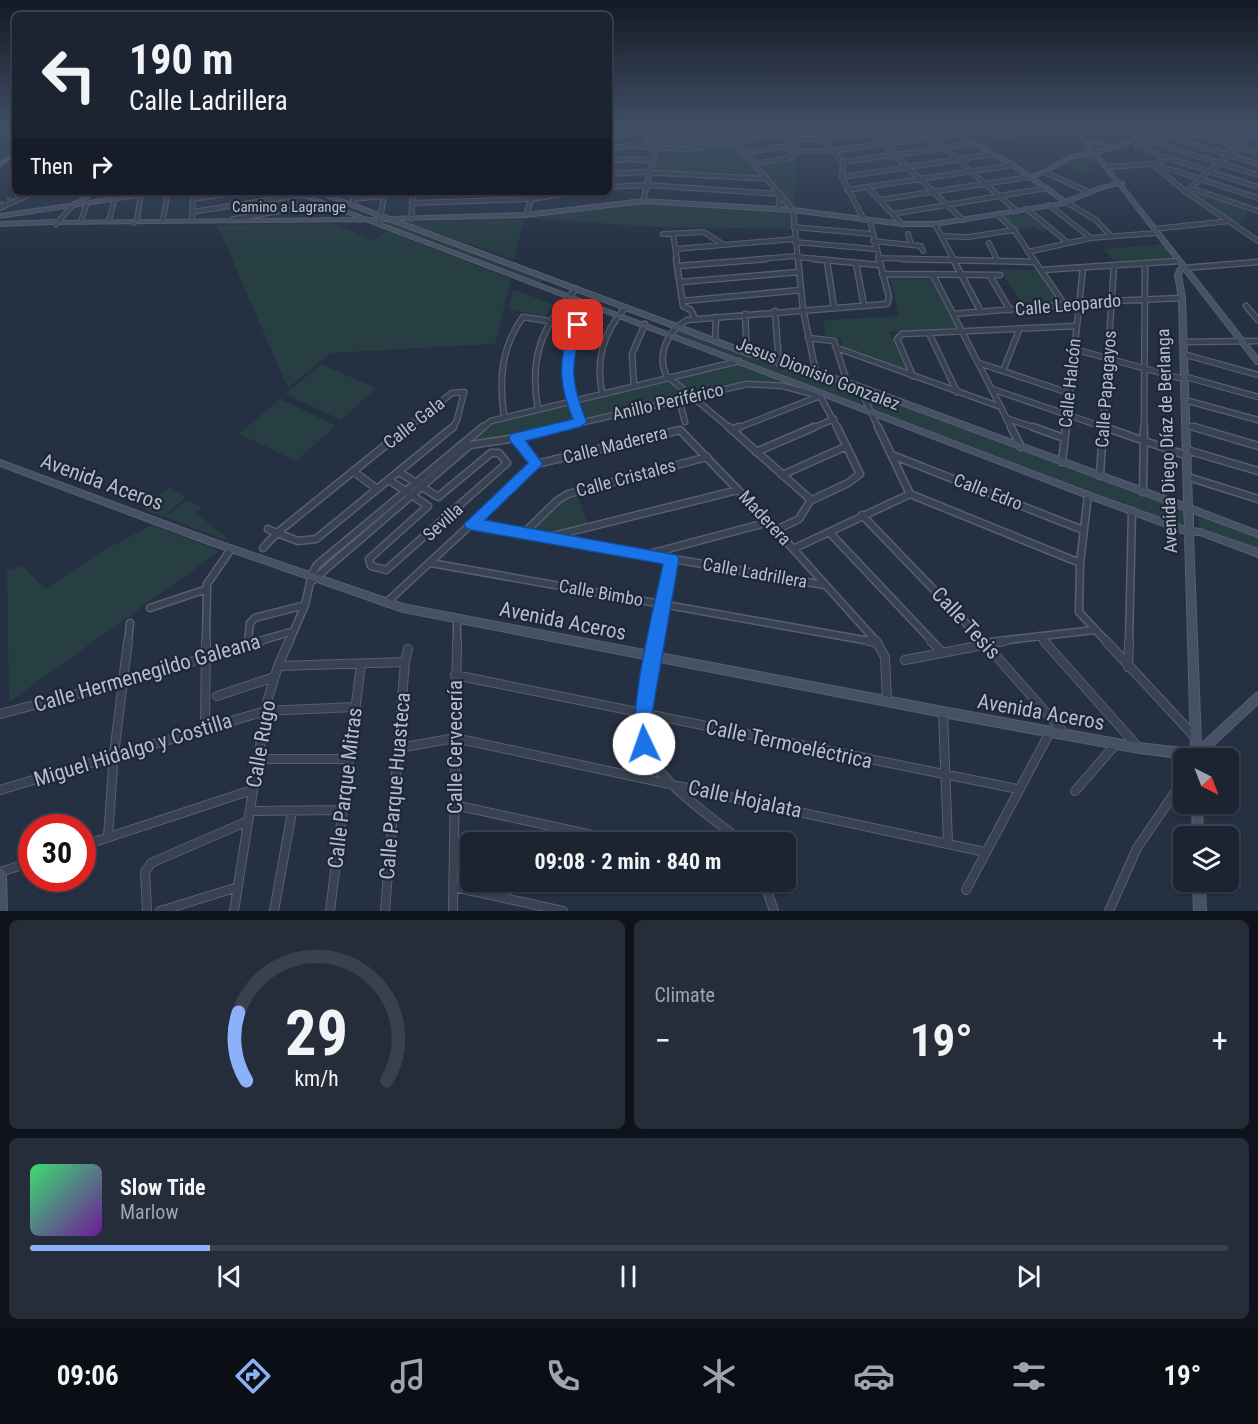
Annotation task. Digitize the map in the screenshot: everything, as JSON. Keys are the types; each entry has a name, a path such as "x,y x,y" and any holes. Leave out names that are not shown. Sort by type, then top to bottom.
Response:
{"street":[{"path":"643,201 650,169"},
{"path":"758,169 793,210 803,309 816,373"},
{"path":"811,500 693,396 669,378 663,369 662,354 677,327 682,322 695,319 803,309 882,306 888,303 889,297 872,234 867,221 847,190 842,177 843,169"},
{"path":"842,177 898,169"},
{"path":"910,169 963,220"},
{"path":"968,169 1017,211"},
{"path":"847,190 988,169"},
{"path":"1018,169 1096,220 1110,235"},
{"path":"879,200 1030,177 1050,169"},
{"path":"1109,169 1155,231 1258,362"},
{"path":"1158,169 1186,192 1258,241"},
{"path":"1167,169 1258,198"},
{"path":"1202,169 1258,187"},
{"path":"1186,192 1213,169"},
{"path":"1237,169 1258,175"},
{"path":"612,174 649,172 767,179"},
{"path":"1044,172 1089,192"},
{"path":"330,195 353,203 383,220 526,215 643,201 793,210 867,221 935,224 1066,202 1089,192 1121,183"},
{"path":"612,187 646,184 779,194"},
{"path":"867,187 903,224"},
{"path":"893,214 1047,188"},
{"path":"1191,188 1258,211"},
{"path":"779,194 779,209"},
{"path":"0,208 28,195"},
{"path":"56,223 74,204 90,195"},
{"path":"0,216 134,195"},
{"path":"135,221 141,195"},
{"path":"163,220 167,195"},
{"path":"192,219 194,195"},
{"path":"193,199 220,195"},
{"path":"192,212 301,195"},
{"name":"Jesus Dionisio Gonzalez","path":"301,195 365,220 383,220 779,364 847,382 1258,534"},
{"path":"352,195 353,203"},
{"path":"353,203 381,195"},
{"path":"383,220 384,195"},
{"path":"411,219 412,195"},
{"path":"526,215 533,195"},
{"path":"412,203 531,199 558,195"},
{"path":"109,220 115,198"},
{"path":"81,221 87,202"},
{"path":"233,219 325,204"},
{"path":"1049,205 1091,238"},
{"path":"1027,209 1067,242"},
{"path":"997,214 1014,230 1065,305"},
{"name":"Camino a Lagrange","path":"0,224 192,219 343,218 365,220"},
{"name":"Camino a Lagrange","path":"56,223 109,220 365,220"},
{"name":"Jesus Dionisio Gonzalez","path":"383,220 822,395 1187,531 1200,532 1258,553"},
{"path":"1028,252 1067,242 1110,235 1229,221"},
{"path":"935,224 981,312"},
{"path":"794,227 872,234"},
{"path":"942,236 968,237 1014,230"},
{"path":"663,234 704,232 724,245"},
{"path":"673,234 683,303 691,310 695,319"},
{"path":"908,234 911,244"},
{"path":"676,249 795,240 875,249"},
{"path":"873,241 911,244 921,246 923,251"},
{"path":"989,243 997,260"},
{"path":"678,266 797,256 879,265"},
{"path":"878,258 1035,262"},
{"path":"827,261 834,308"},
{"path":"1041,270 1179,261"},
{"path":"1184,268 1258,262"},
{"path":"856,263 864,306"},
{"path":"1143,492 1145,264"},
{"name":"Calle Papagayos","path":"1100,476 1114,266"},
{"name":"Calle Halcón","path":"1062,462 1083,268"},
{"name":"Avenida Diego Díaz de Berlanga","path":"1184,268 1180,269 1178,275 1182,298 1183,378 1188,453 1187,531 1196,748"},
{"path":"681,282 799,272"},
{"path":"882,274 1000,275"},
{"path":"933,275 1021,447"},
{"path":"990,276 1010,310"},
{"path":"538,409 533,386 536,354 549,321 576,289"},
{"path":"674,303 801,290"},
{"name":"Calle Leopardo","path":"953,314 1112,301 1182,298"},
{"path":"580,422 566,378 568,351 578,325 593,304"},
{"path":"1245,306 1258,320"},
{"path":"602,394 598,376 599,353 606,332 625,308"},
{"path":"775,311 779,364"},
{"path":"745,314 747,353"},
{"path":"504,416 502,365 510,340 523,317 549,321"},
{"path":"715,341 716,317"},
{"path":"634,386 631,356 634,344 645,324"},
{"path":"913,376 897,339 898,335 1076,326"},
{"path":"1003,371 1019,330"},
{"path":"929,333 957,392"},
{"path":"808,338 830,339 836,343 847,382"},
{"path":"1182,342 1258,341"},
{"path":"837,348 1001,407"},
{"path":"1074,350 1258,397"},
{"path":"1183,354 1258,375"},
{"path":"312,580 344,548 468,443 490,421 740,361"},
{"path":"979,363 1069,393"},
{"name":"Anillo Periférico","path":"468,443 516,438 747,384 795,388 822,395"},
{"path":"859,387 910,494 1080,563"},
{"path":"992,389 1143,441 1258,471"},
{"name":"Calle Gala","path":"263,548 276,532 452,393 461,390 464,392 458,420 452,429 310,542 302,542 276,532 268,529"},
{"path":"732,430 822,395 858,466 860,474 852,481 811,500 799,518 776,530"},
{"path":"679,399 685,422"},
{"path":"1185,400 1258,420"},
{"path":"1006,418 1064,438"},
{"path":"756,452 834,419"},
{"path":"1186,424 1258,446"},
{"name":"Calle Maderera","path":"386,603 536,464 674,430 682,431"},
{"name":"Maderera","path":"682,431 769,522 877,642 885,657 887,701"},
{"path":"516,438 536,464"},
{"path":"782,475 848,446"},
{"name":"Sevilla","path":"409,492 428,506 369,559 371,566 386,570 393,566 506,465 506,461 499,453 492,453 438,497 418,484"},
{"name":"Calle Edro","path":"892,455 1083,530"},
{"name":"Calle Cristales","path":"524,533 558,500 568,494 707,457"},
{"name":"Avenida Aceros","path":"0,463 312,580 386,603 653,657 1173,753"},
{"path":"353,471 378,489"},
{"path":"399,472 418,484"},
{"path":"1188,477 1258,499"},
{"path":"389,480 409,492"},
{"path":"548,537 738,490"},
{"path":"793,549 910,494"},
{"path":"1088,495 1080,563 1079,612 1196,739"},
{"path":"1128,667 1132,511"},
{"name":"Calle Tesis","path":"862,515 985,643 1065,734"},
{"path":"648,555 769,522"},
{"name":"Calle Ladrillera","path":"471,524 825,585"},
{"path":"829,532 942,652"},
{"path":"205,728 207,589 212,573 231,549"},
{"path":"671,559 643,714 644,744 651,760 671,784 730,832"},
{"name":"Calle Bimbo","path":"431,563 877,642"},
{"name":"Calle Rugo","path":"234,911 265,711 274,677 305,605 312,580"},
{"path":"150,608 207,589"},
{"path":"248,644 250,623 255,618 305,605"},
{"name":"Calle Cervecería","path":"453,911 457,619"},
{"path":"108,837 114,754 130,623"},
{"path":"905,660 985,643 1094,630"},
{"name":"Calle Hermenegildo Galeana","path":"0,714 294,631"},
{"path":"1041,636 1139,748"},
{"path":"278,666 405,662 408,649"},
{"name":"Calle Parque Huasteca","path":"385,911 405,662"},
{"name":"Calle Parque Mitras","path":"330,911 361,664"},
{"name":"Calle Termoeléctrica","path":"455,675 1018,789"},
{"path":"217,696 274,677"},
{"path":"1205,748 1258,697"},
{"name":"Miguel Hidalgo y Costilla","path":"0,790 114,754 265,711 356,708"},
{"path":"943,712 948,843"},
{"path":"966,890 1050,732"},
{"name":"Calle Hojalata","path":"399,748 455,738 985,852"},
{"path":"1074,791 1116,744"},
{"path":"258,759 349,759"},
{"path":"96,841 252,790"},
{"path":"1109,911 1137,848 1173,795"},
{"path":"455,805 579,832"},
{"path":"250,812 342,810"},
{"path":"274,911 292,812"},
{"path":"147,911 145,872 151,863 248,821"},
{"path":"1,911 0,873 18,867"},
{"path":"160,911 238,887"},
{"path":"454,887 563,911"},
{"path":"767,892 774,911"},
{"path":"1199,892 1200,911"}],"green space":[{"path":"652,169 755,169 762,178 652,171"},
{"path":"761,169 795,169 795,209"},
{"path":"1071,169 1090,169 1095,172 1084,174"},
{"path":"1192,190 1250,209 1240,225 1189,193"},
{"path":"641,203 790,211 792,229 655,227 529,218"},
{"path":"1030,213 1050,230 1042,232 1034,226 1017,230 1001,217"},
{"path":"524,219 514,260 406,222"},
{"path":"388,221 544,280 541,283 383,224"},
{"path":"335,224 371,240 388,231 511,279 495,344 330,353 288,388 217,225"},
{"path":"1162,244 1173,260 1115,263 1104,249"},
{"path":"1000,269 1037,270 1060,304 1024,307"},
{"path":"890,278 931,279 956,328 889,332 906,370 843,348 840,338 825,336 824,320 899,316"},
{"path":"513,289 554,305 546,317 509,309"},
{"path":"679,329 774,365 854,387 862,405 675,334"},
{"path":"738,362 795,384 747,382 691,392 673,378"},
{"path":"321,364 376,388 341,420 285,394"},
{"path":"665,379 684,394 581,419 574,401"},
{"path":"864,392 1183,508 1183,526 873,409"},
{"path":"280,399 336,426 296,461 239,434"},
{"path":"569,404 574,417 571,422 505,437 470,440 490,422"},
{"path":"170,487 186,497 163,517 143,509"},
{"path":"577,495 588,525 550,535 532,531 565,498"},
{"path":"187,500 202,508 196,513 227,538 225,540 165,517"},
{"path":"1198,514 1258,537 1258,550 1199,529"},
{"path":"152,525 220,551 9,702 7,570 22,566 46,589 108,548"}],"railway":[{"path":"0,203 16,195"}],"route":[{"path":"578,325 568,351 566,378 568,391 580,422 516,438 536,464 471,524 671,559 643,714 644,744"}]}
